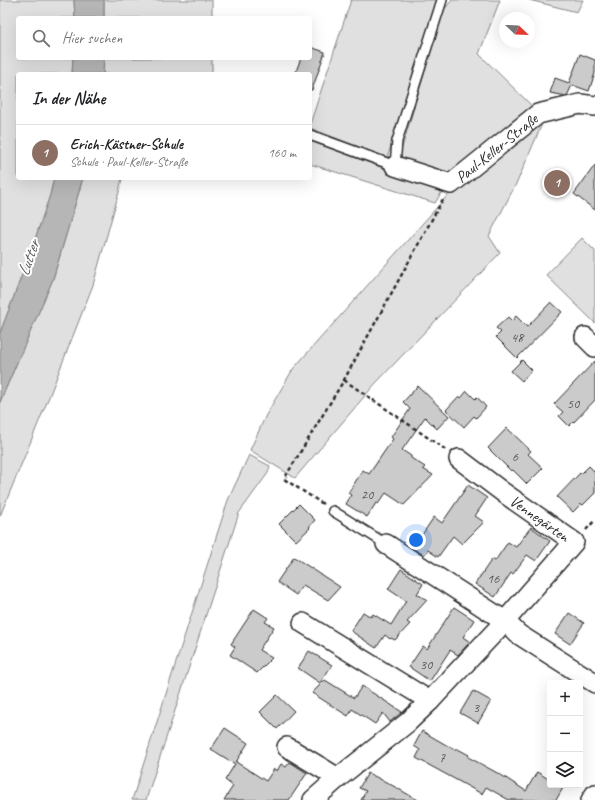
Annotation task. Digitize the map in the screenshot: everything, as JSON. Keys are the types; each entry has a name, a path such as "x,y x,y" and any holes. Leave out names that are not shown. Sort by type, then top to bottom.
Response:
{"street":[{"name":"Paul-Keller-Straße","path":"395,166 451,184 538,114 580,104 595,106"},
{"name":"Vennegärten","path":"313,800 407,723 430,701 574,542 504,493 459,459"},
{"path":"386,544 504,621 518,634 595,683"},
{"path":"303,623 430,701"},
{"path":"287,746 338,778"},
{"path":"591,800 595,794"}],"lane":[{"path":"395,166 397,141 442,0"},
{"name":"Paul-Keller-Straße","path":"312,136 395,166"},
{"path":"333,511 386,544"}],"path":[{"path":"333,511 284,479 344,380 451,184"},
{"path":"344,380 459,459"}],"shaded area":[{"path":"0,0 74,0 75,16 16,16 16,60 73,60 72,72 16,72 16,180 54,180 30,254 0,333"},
{"path":"74,0 104,0 104,16 75,16"},
{"path":"104,0 212,0 212,16 104,16"},
{"path":"351,0 437,0 387,158 312,129 312,118"},
{"path":"452,0 500,0 479,54 534,108 453,176 399,158 443,11"},
{"path":"529,0 583,0 577,12"},
{"path":"73,60 104,60 103,72 72,72"},
{"path":"104,60 212,60 212,72 103,72"},
{"path":"545,117 518,180 489,236 500,253 375,384 295,478 250,450 266,415 293,369 454,188"},
{"path":"312,142 443,190 435,203 312,165"},
{"path":"54,180 82,180 53,279 0,402 0,333 30,254"},
{"path":"82,180 122,180 93,285 0,516 0,402 53,279"},
{"path":"582,238 595,251 595,323 546,275"},
{"path":"249,455 270,466 268,473 239,513 146,800 132,800 228,500"}],"building":[{"path":"312,48 325,52 312,90 312,72 296,72 300,60 312,60"},
{"path":"580,54 595,60 595,73 589,91 572,85 567,96 550,93 555,78 569,83"},
{"path":"595,165 595,210 574,194"},
{"path":"551,302 562,312 517,358 496,337 501,332 496,328 508,317 512,321 516,316 527,327"},
{"path":"522,360 532,370 522,381 511,371"},
{"path":"595,361 595,400 569,426 559,416 563,412 554,404"},
{"path":"418,386 449,416 437,429 425,417 402,450 425,467 423,469 433,475 404,505 386,493 378,504 376,503 367,517 346,504 351,495 348,493 363,470 369,474 393,439 391,437 410,409 403,402"},
{"path":"467,391 475,399 477,397 486,407 476,418 474,416 464,427 446,410 459,396 461,398"},
{"path":"507,428 531,451 528,454 543,468 527,484 513,470 511,471 488,448"},
{"path":"589,466 595,472 595,493 583,505 581,504 573,512 557,497 580,473 581,474"},
{"path":"468,485 487,498 475,516 484,522 462,544 453,536 438,557 428,550 424,555 410,547 408,536 417,542 434,517 442,523"},
{"path":"299,504 315,520 309,527 310,528 296,541 279,524"},
{"path":"531,527 550,541 536,561 527,555 513,574 511,573 495,597 475,584 492,559 495,561 508,542 516,547"},
{"path":"294,557 340,587 328,600 303,585 296,595 277,582"},
{"path":"401,569 423,584 417,594 427,600 407,622 410,624 395,640 390,639 385,635 376,648 351,631 363,612 371,617 373,614 391,625 406,601 388,589"},
{"path":"454,607 474,620 463,637 470,642 458,655 450,650 430,681 409,667 423,646 427,649"},
{"path":"254,609 268,618 265,622 274,627 259,650 272,658 257,673 230,655 235,647 231,644"},
{"path":"569,613 584,623 570,644 555,634"},
{"path":"309,651 332,665 320,683 298,668"},
{"path":"325,680 354,698 362,686 402,712 390,722 383,713 375,724 352,709 348,716 312,693"},
{"path":"473,691 491,701 478,723 460,713"},
{"path":"277,695 294,711 277,729 260,712"},
{"path":"225,728 248,743 236,762 266,781 274,769 277,771 281,764 286,767 290,762 307,773 289,800 224,800 233,786 225,780 235,764 211,749"},
{"path":"422,731 455,750 456,748 469,755 468,757 526,791 537,772 547,778 547,788 563,788 556,800 509,800 486,787 482,794 416,758 420,750 414,746"},
{"path":"368,773 418,800 361,800 366,791 359,788"}],"place":[{"name":"Erich-Kästner-Schule","path":"557,183"}],"water label":[{"name":"Lutter","path":"28,258"}]}
